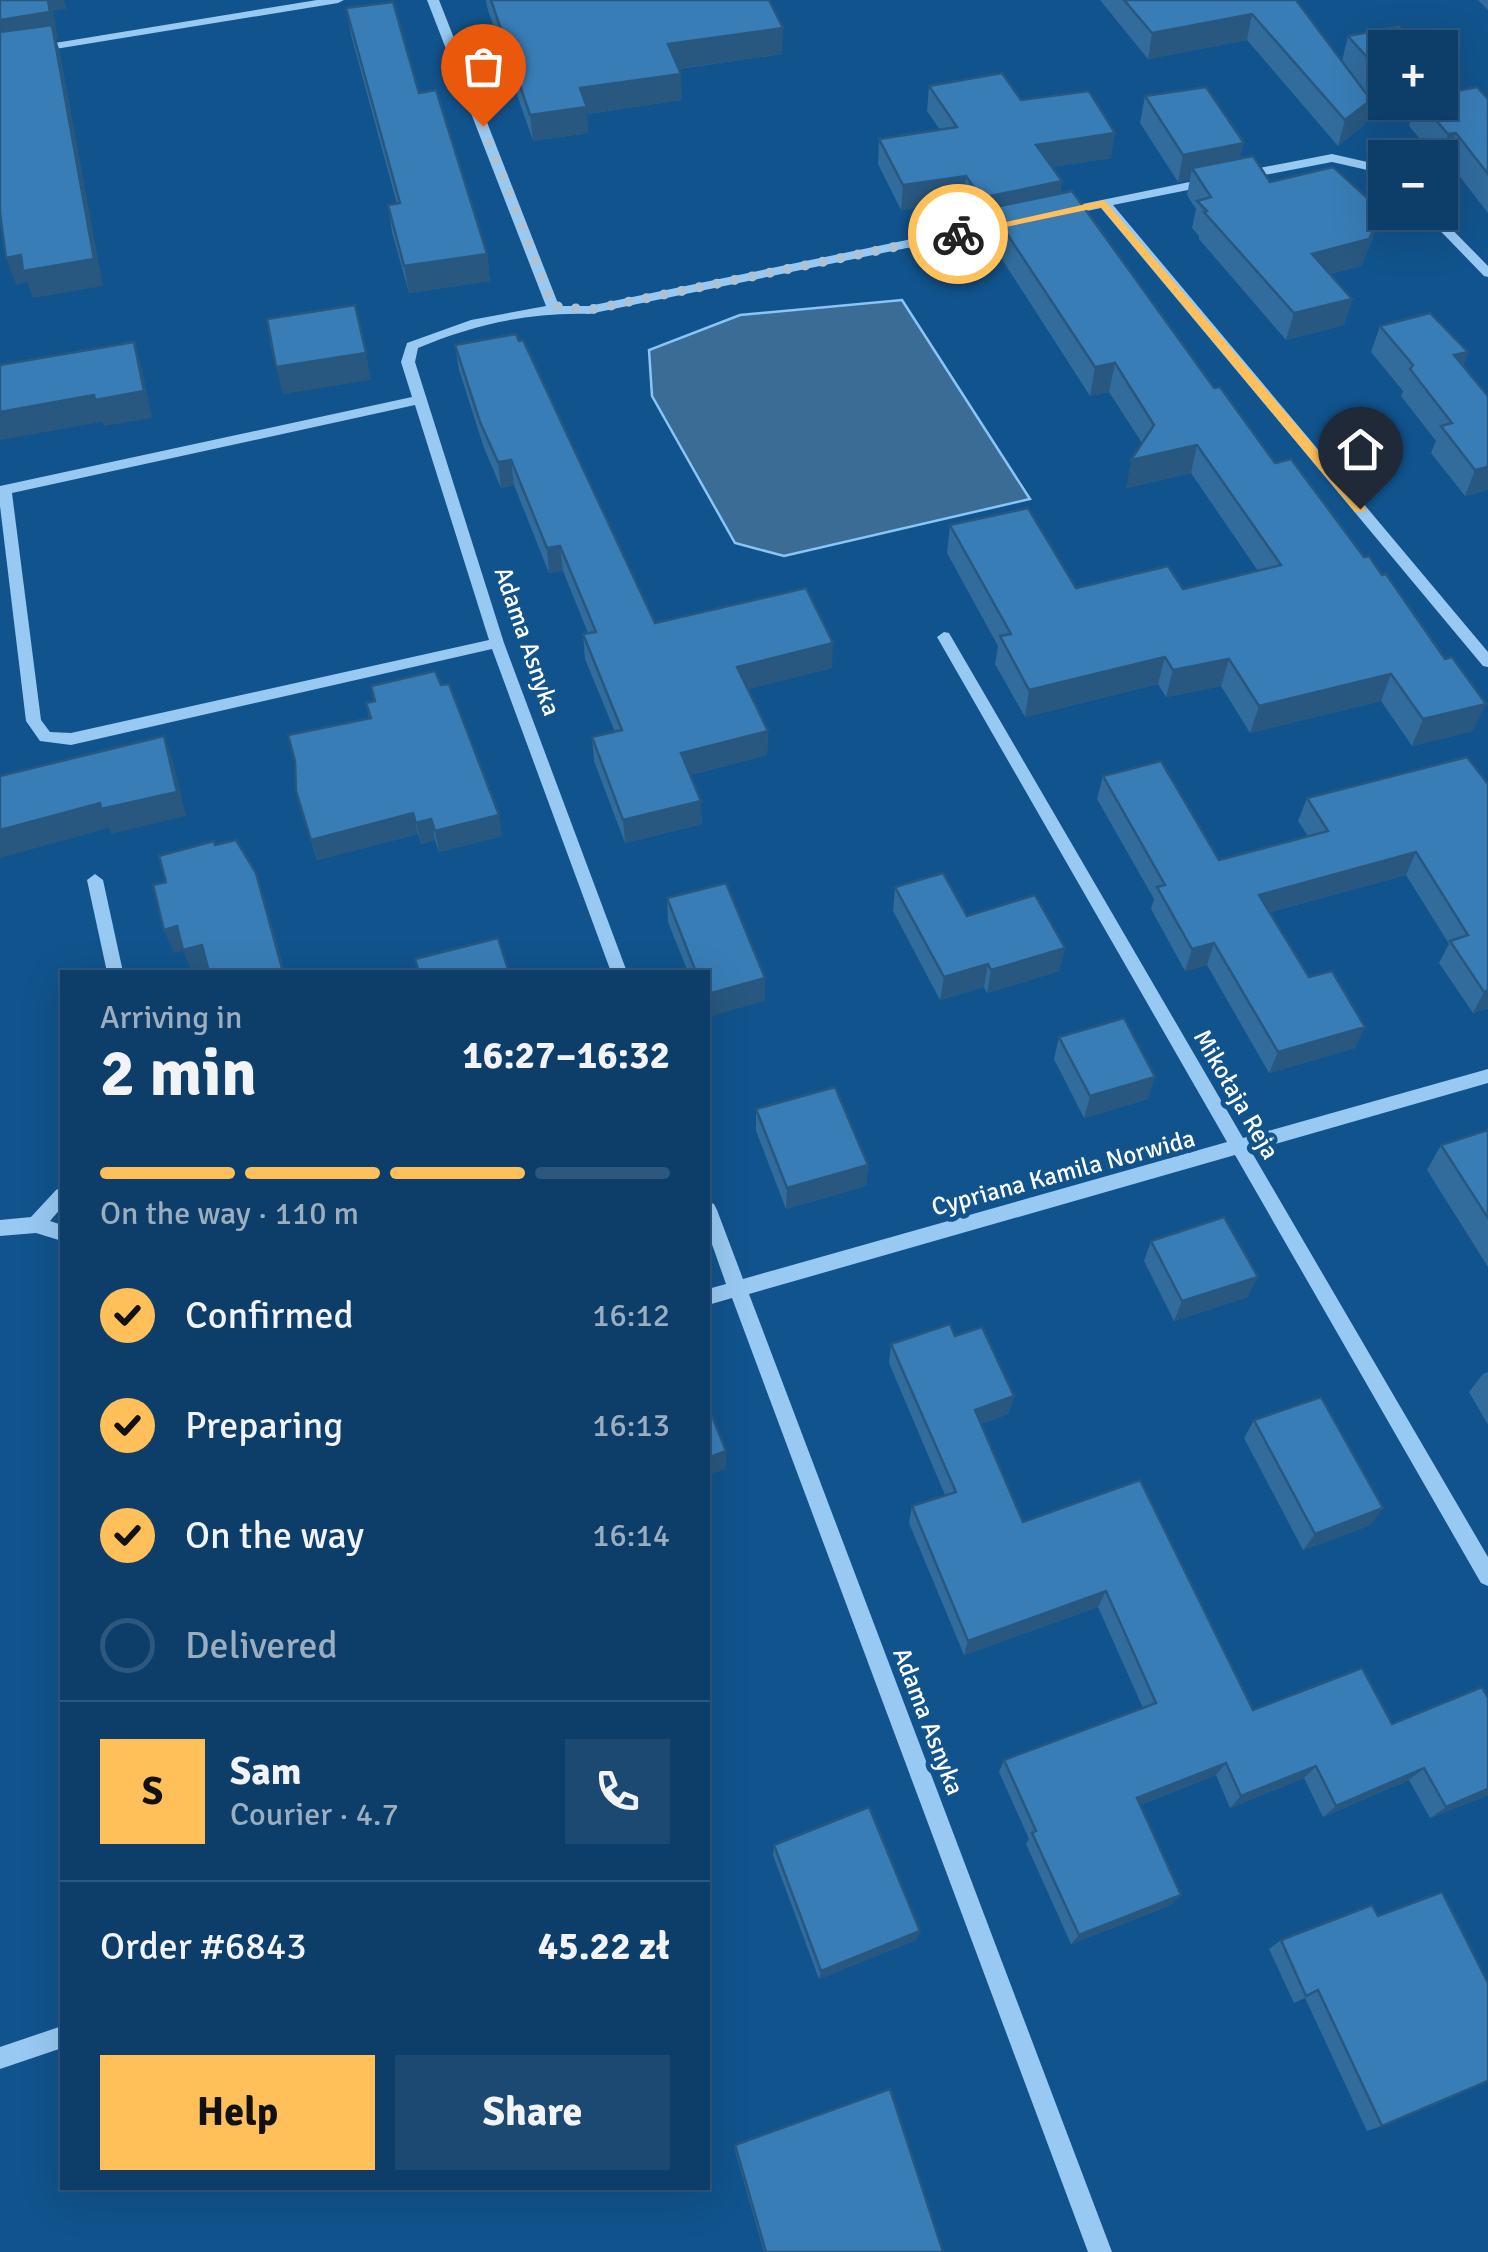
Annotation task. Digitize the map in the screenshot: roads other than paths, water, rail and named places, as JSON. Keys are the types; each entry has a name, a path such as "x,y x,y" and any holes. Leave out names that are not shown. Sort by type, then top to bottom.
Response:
{"street":[{"path":"0,54 338,0"},
{"path":"434,0 553,306 589,310 1028,219"},
{"path":"1047,215 1332,158 1368,166"},
{"path":"1104,203 1488,662"},
{"path":"1446,230 1488,273"},
{"name":"Adama Asnyka","path":"553,306 434,336 412,346 408,362 497,642 618,970"},
{"path":"420,400 3,491 34,722 46,736 71,739 497,642"},
{"name":"Mikołaja Reja","path":"944,636 1488,1576"},
{"path":"95,880 115,970"},
{"name":"Cypriana Kamila Norwida","path":"710,1295 1488,1076"},
{"path":"36,1225 60,1197"},
{"name":"Adama Asnyka","path":"710,1216 1100,2252"},
{"path":"0,1228 36,1225 60,1232"},
{"path":"0,2058 60,2038"}],"water":[{"path":"902,300 1030,499 784,556 735,543 652,396 649,350 740,315"}]}
